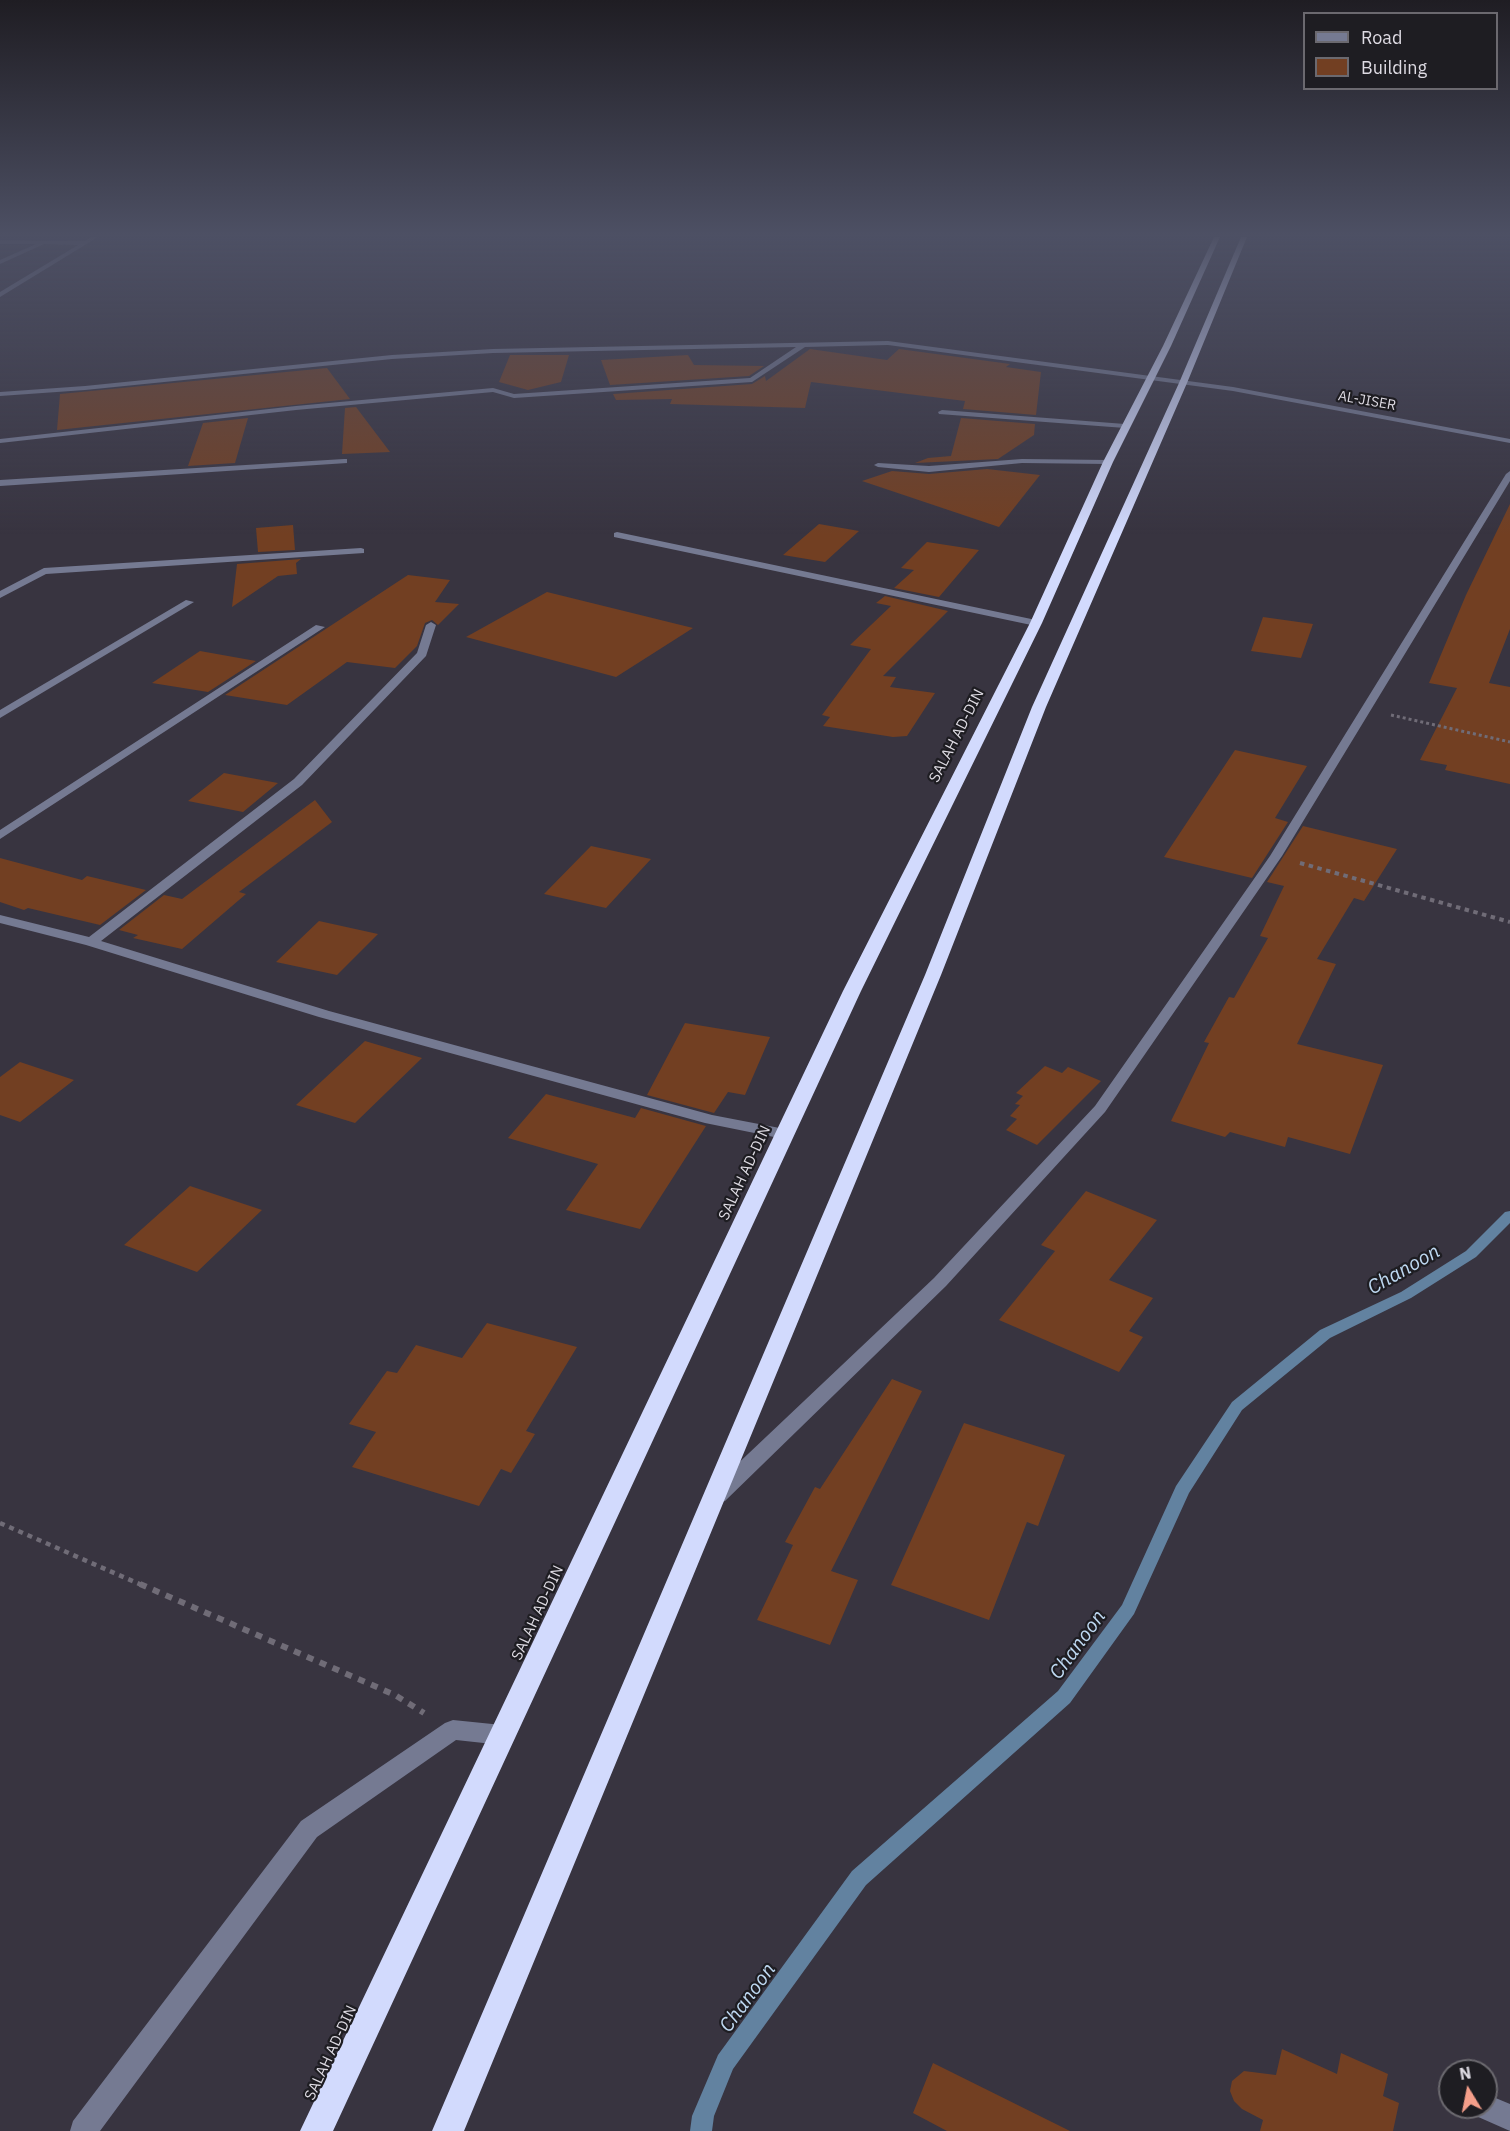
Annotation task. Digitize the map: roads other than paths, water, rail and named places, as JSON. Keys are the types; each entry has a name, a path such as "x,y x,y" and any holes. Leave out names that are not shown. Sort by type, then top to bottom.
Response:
{"highway":[{"name":"SALAH AD-DIN","path":"316,2131 852,991 1036,623 1125,426 1171,336"},
{"path":"448,2131 933,975 1040,707 1202,336"}],"street":[{"name":"AL-JISER","path":"0,394 85,388 403,356 493,351 888,343 1233,389 1510,441"},
{"path":"0,441 296,408 493,390 514,396 752,380 803,345"},
{"path":"942,412 1125,426"},
{"path":"0,483 344,461"},
{"path":"878,465 929,470 1022,461 1108,462"},
{"path":"712,1500 940,1282 1100,1108 1276,856 1510,474"},
{"path":"617,535 1036,623"},
{"path":"0,595 44,571 361,551"},
{"path":"0,715 189,602"},
{"path":"91,942 298,782 422,654 430,625"},
{"path":"0,835 320,627"},
{"path":"0,918 91,942 324,1014 711,1120 784,1134"},
{"path":"83,2131 309,1828 453,1730 502,1735"}],"waterway":[{"name":"Chanoon","path":"701,2131 703,2116 725,2062 859,1878 1064,1697 1128,1609 1182,1490 1237,1406 1325,1334 1406,1295 1471,1254 1510,1215"}]}
